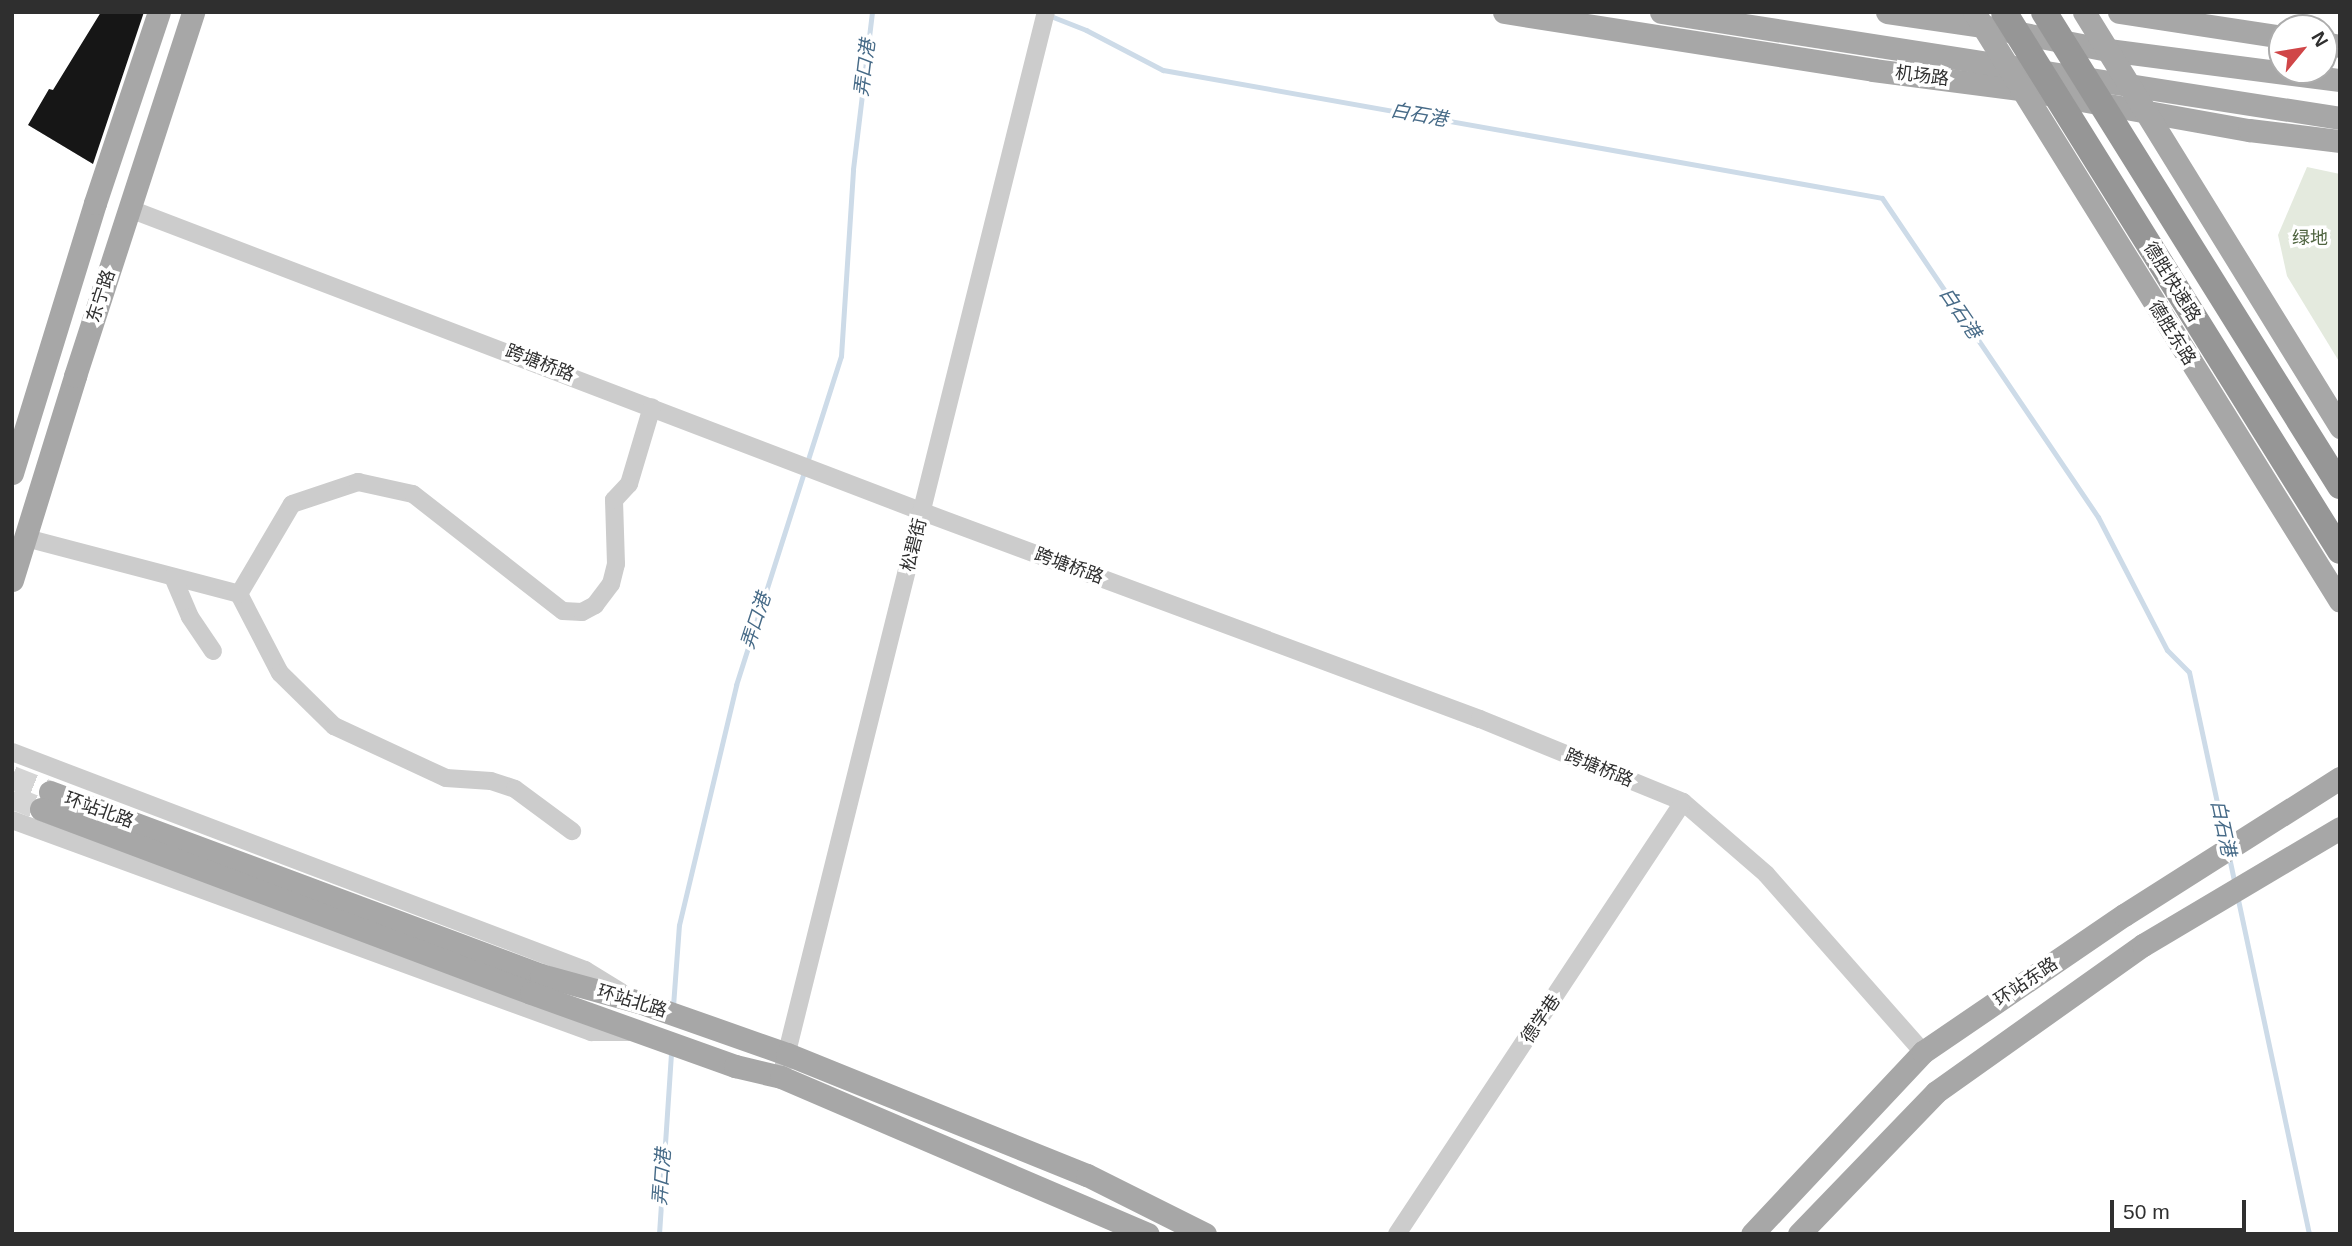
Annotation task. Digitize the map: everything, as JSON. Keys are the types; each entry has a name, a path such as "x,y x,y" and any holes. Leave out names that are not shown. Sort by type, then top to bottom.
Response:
{"highway":[{"name":"德胜快速路","path":"2044,12 2340,486"},
{"name":"德胜快速路","path":"1987,17 2340,551"}],"main road":[{"name":"东宁路","path":"12,474 95,203 159,12"},
{"name":"东宁路","path":"12,580 193,12"},
{"name":"机场路","path":"1504,12 1568,17 1873,70 2020,89 2147,113 2340,141"},
{"name":"机场路","path":"1661,12 2340,118"},
{"path":"1887,12 1987,17 2108,50 2340,80"},
{"path":"2084,12 2340,427"},
{"path":"2119,12 2268,35"},
{"name":"德胜东路","path":"1987,17 2005,65 2340,601"},
{"name":"环站东路","path":"1752,1234 1923,1052 2157,894 2340,778"},
{"name":"环站北路","path":"1148,1234 781,1077 735,1066 641,1032 46,800 541,975 639,1002 738,1035 1087,1175 1205,1234"},
{"name":"环站东路","path":"1799,1234 1936,1092 2039,1016 2164,933 2340,828"}],"street":[{"name":"松碧街","path":"781,1077 1046,12"},
{"name":"跨塘桥路","path":"130,209 923,512 1480,719 1683,802 1766,874 1923,1052"},
{"path":"239,594 292,504 358,482 413,494 563,611 582,612 595,605 611,584 616,564 614,500 629,484 652,407"},
{"path":"26,538 239,594 280,673 334,726 446,778 491,781 515,789 572,831"},
{"path":"173,577 190,617 213,652"},
{"path":"12,752 585,971 639,1002"},
{"name":"德学巷","path":"1397,1234 1683,802"},
{"path":"12,820 591,1032 641,1032"}],"green space":[{"name":"绿地","path":"2307,167 2340,174 2340,363 2287,276 2278,235"}],"building":[{"path":"101,12 144,12 93,164 28,125"}],"waterway":[{"name":"弄口港","path":"673,1006 679,925 736,685 841,356 853,169 872,12"},
{"name":"白石港","path":"1048,15 1086,30 1163,70 1882,198 2098,517 2167,650 2189,672 2226,844"},
{"name":"白石港","path":"2229,857 2235,885"},
{"name":"白石港","path":"2237,895 2309,1234"},
{"name":"弄口港","path":"659,1234 671,1051"}],"tunnel":[{"path":"12,777 50,792"},
{"path":"12,797 41,809"}]}
